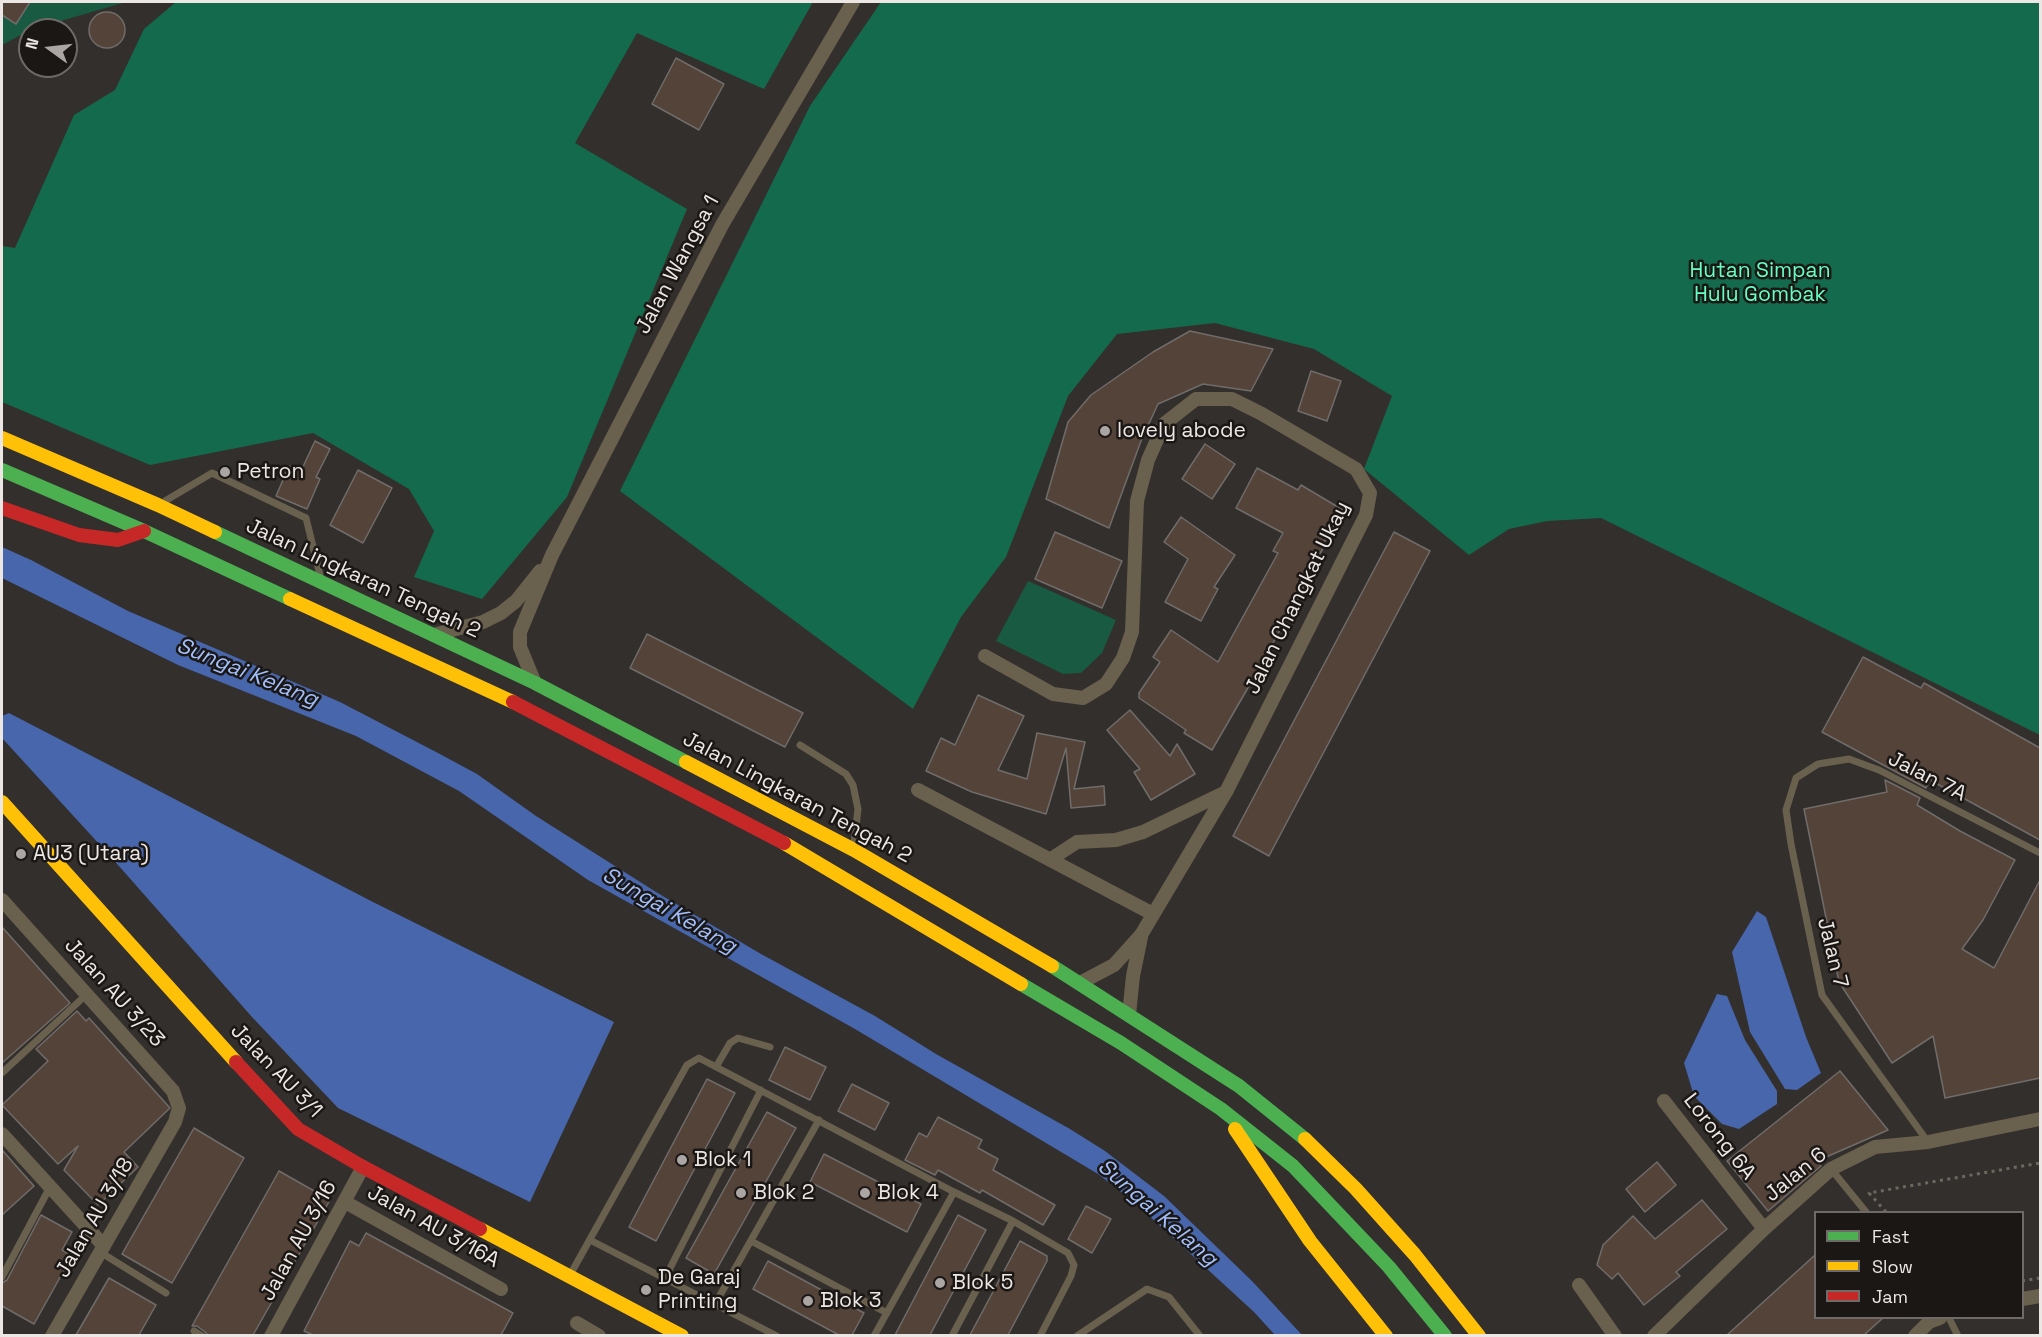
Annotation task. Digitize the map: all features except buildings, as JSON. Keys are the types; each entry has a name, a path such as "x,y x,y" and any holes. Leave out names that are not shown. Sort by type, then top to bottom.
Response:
{"main road":[{"name":"Jalan Lingkaran Tengah 2","path":"2,438 158,505 535,683 854,849 1080,983 1239,1086 1306,1140 1356,1190 1415,1255 1479,1335"},
{"path":"2,470 144,531 526,708 767,833 1121,1043 1221,1109 1293,1166 1389,1267 1445,1335"},
{"path":"2,508 79,535 118,540 144,531"},
{"name":"Jalan AU 3/1","path":"2,802 298,1129 363,1167 682,1335"},
{"path":"1221,1109 1310,1240 1386,1335"}],"street":[{"name":"Jalan Wangsa 1","path":"535,683 520,647 520,632 552,555 722,225 853,2"},
{"name":"Jalan Changkat Ukay","path":"985,656 1053,694 1083,699 1106,684 1123,658 1132,632 1137,501 1148,460 1164,424 1196,399 1232,399 1262,414 1356,469 1370,493 1366,515 1226,792 1141,935 1114,965 1080,983"},
{"name":"Jalan Wangsa 1","path":"434,635 483,622 501,613 516,601 552,555"},
{"path":"918,790 1153,914"},
{"path":"1051,859 1077,842 1116,840 1143,832 1226,792"},
{"name":"Jalan AU 3/23","path":"2,900 173,1091 179,1108 175,1122"},
{"name":"Jalan Changkat Ukay","path":"1129,1015 1133,976 1141,935"},
{"name":"Lorong 6A","path":"1664,1101 1764,1228"},
{"name":"Jalan 6","path":"1654,1335 1764,1228 1831,1169 1875,1147 1929,1142 2040,1119"},
{"name":"Jalan AU 3/18","path":"52,1335 175,1122"},
{"path":"2,1134 102,1249"},
{"name":"Jalan AU 3/16","path":"274,1335 363,1167"},
{"name":"Jalan AU 3/16A","path":"345,1202 501,1289"},
{"path":"1579,1285 1615,1335"},
{"path":"2024,1299 2040,1296"},
{"path":"1915,1335 1936,1319"},
{"path":"577,1323 598,1335"}],"lane":[{"path":"158,505 212,473 306,518 322,582"},
{"path":"800,745 846,774 853,785 858,809 854,849"},
{"name":"Jalan 7A","path":"1796,778 1818,764 1849,759 1879,770 2040,853"},
{"name":"Jalan 7","path":"1796,778 1786,810 1822,995 1929,1142"},
{"path":"2,1073 87,994"},
{"path":"716,1067 730,1043 738,1038 770,1047"},
{"path":"570,1275 687,1065 699,1058 1013,1221 1068,1253 1074,1265 1071,1276 1040,1335"},
{"path":"665,1278 761,1090"},
{"path":"715,1304 819,1120"},
{"path":"1831,1169 1865,1211"},
{"path":"2,1276 50,1188"},
{"path":"874,1335 954,1192"},
{"path":"952,1335 1013,1221"},
{"path":"590,1240 777,1335"},
{"path":"751,1241 887,1313"},
{"path":"102,1249 166,1293"},
{"path":"1077,1335 1147,1289 1169,1297 1200,1335"},
{"path":"1950,1319 1958,1335"},
{"path":"195,1331 202,1335"}],"path":[{"path":"1885,1211 1869,1193 2040,1163"},
{"path":"2024,1281 2040,1278"}],"green space":[{"path":"2,2 126,2 71,18 18,18 18,36 2,45"},
{"path":"176,2 813,2 764,89 637,33 575,143 687,209 567,497 482,599 414,577 434,531 409,489 313,433 150,465 2,402 2,246 15,248 74,115 115,90 144,29"},
{"name":"Hutan Simpan Hulu Gombak","path":"881,2 2040,2 2040,735 1601,518 1547,521 1509,529 1469,555 1364,469 1392,396 1314,349 1215,323 1117,334 1068,396 1006,557 961,617 913,709 620,491 810,106"},
{"path":"1028,581 1116,620 1102,653 1081,673 1063,674 996,641"}],"water":[{"name":"Sungai Kelang","path":"2,547 128,611 340,702 477,774 536,816 656,892 1070,1129 1105,1151 1164,1196 1252,1281 1302,1335 1275,1335 1254,1312 1133,1201 1098,1174 855,1029 588,880 459,791 356,736 178,665 2,578"},
{"path":"9,713 371,901 614,1022 530,1202 338,1108 252,1017 2,738 2,716"},
{"path":"1757,911 1766,917 1806,1037 1821,1073 1797,1090 1785,1089 1750,1032 1732,952"},
{"path":"1717,994 1727,996 1745,1040 1777,1091 1777,1104 1739,1129 1722,1124 1694,1096 1684,1063"}],"traffic: fast":[{"path":"2,470 144,531 290,599"},
{"path":"215,532 535,683 686,762"},
{"path":"1052,966 1239,1086 1305,1139"},
{"path":"1021,984 1121,1043 1221,1109 1293,1166 1389,1267 1445,1336"}],"traffic: slow":[{"path":"2,438 215,532"},
{"path":"290,599 513,702"},
{"path":"686,762 854,850 1052,966"},
{"path":"2,802 236,1062"},
{"path":"784,843 1021,984"},
{"path":"1235,1129 1310,1241 1386,1336"},
{"path":"1305,1139 1356,1189 1415,1255 1479,1336"},
{"path":"480,1229 682,1336"}],"traffic: jam":[{"path":"2,508 79,535 118,540 144,531"},
{"path":"513,702 784,843"},
{"path":"236,1062 298,1129 363,1167 480,1229"}],"place":[{"name":"lovely abode","path":"1105,431"},
{"name":"Petron","path":"225,472"},
{"name":"AU3 (Utara)","path":"21,854"},
{"name":"Blok 1","path":"682,1160"},
{"name":"Blok 2","path":"741,1193"},
{"name":"Blok 4","path":"865,1193"},
{"name":"Blok 5","path":"940,1283"},
{"name":"De Garaj Printing","path":"646,1290"},
{"name":"Blok 3","path":"808,1301"}]}
